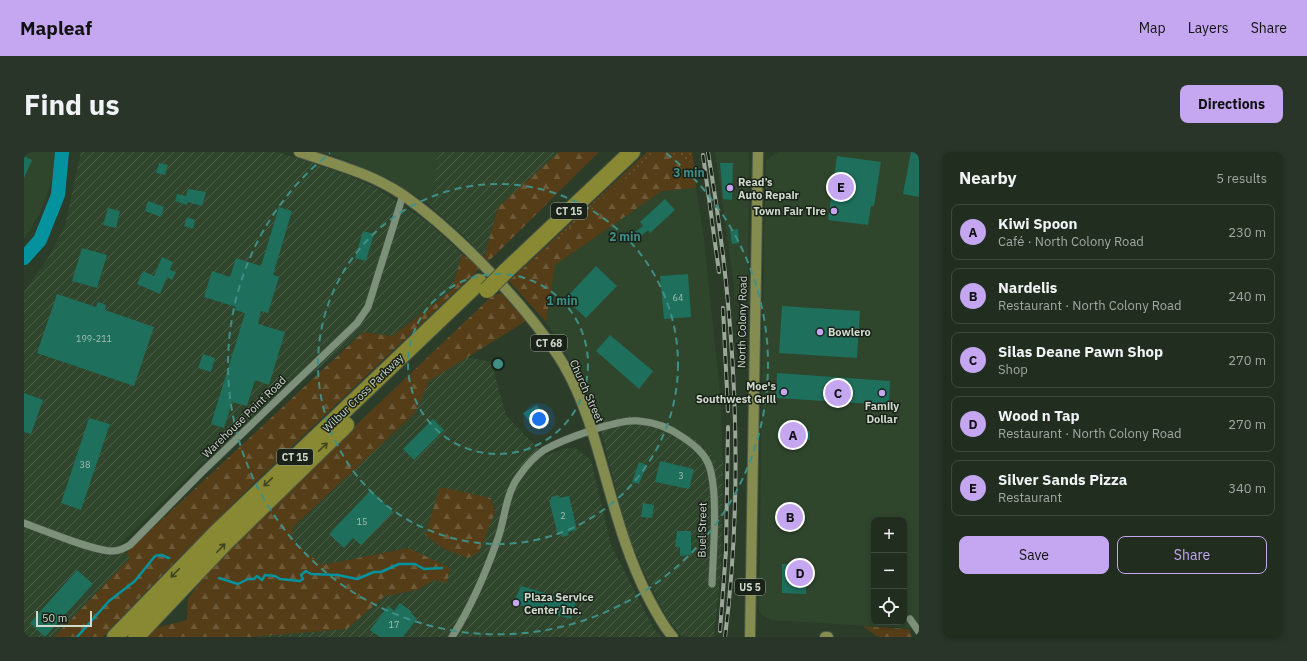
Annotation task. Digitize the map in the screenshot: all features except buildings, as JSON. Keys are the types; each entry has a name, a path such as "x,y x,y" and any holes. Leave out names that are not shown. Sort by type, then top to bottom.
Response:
{"highway":[{"name":"Wilbur Cross Parkway","path":"136,637 270,499 616,152"},
{"name":"Wilbur Cross Parkway","path":"502,267 632,152"},
{"name":"Wilbur Cross Parkway","path":"115,637 216,533 483,286"}],"main road":[{"name":"Church Street","path":"299,152 353,170 376,180 403,195 437,222 464,247 495,278 530,318 560,358 582,403 592,431 626,549 636,573 652,604 673,637"},
{"name":"North Colony Road","path":"750,637 758,152"}],"street":[{"name":"Warehouse Point Road","path":"24,523 99,549 112,552 122,550 130,545 202,472 357,323 368,307 403,195"},
{"name":"Buel Street","path":"452,637 476,595 487,569 504,522 509,496 518,477 534,458 545,450 592,431 630,421 646,422 662,426 682,437 699,450 708,462 712,476 714,496 712,584"},
{"path":"910,619 919,632"}],"shaded area":[{"path":"24,152 55,152 53,177 40,214 24,239"},
{"path":"81,152 278,152 346,174 378,189 430,224 462,254 452,290 392,336 363,332 201,464 119,545 130,558 54,637 24,637 24,292 48,258 65,226"},
{"path":"322,152 437,152 434,189 430,206 417,196 370,171 346,160"},
{"path":"437,152 559,152 498,207 484,258 466,238 430,206 434,189"},
{"path":"715,152 749,152 748,298 736,299"},
{"path":"779,152 919,152 919,629 771,620 762,615 759,609 766,160"},
{"path":"696,188 704,239 720,393 723,463 718,463 698,441 630,416 607,420 600,418 596,413 578,373 546,322 555,265 662,191"},
{"path":"466,357 491,362 506,415 545,456 563,449 575,448 591,460 611,545 654,629 661,637 252,637 347,629 385,596 417,590 434,580 409,548 322,565 291,539 293,527 415,413 429,381","holes":["491,498 495,512 479,552"]},
{"path":"596,413 600,418 607,420 630,416 660,420 698,441 718,463 723,463 721,569 714,637 682,637 667,618 643,570 627,532"}],"green space":[{"path":"559,152 599,152 489,261 484,258 498,207"},
{"path":"647,152 656,152 509,281"},
{"path":"656,152 666,152 694,164 696,188 662,191 555,265 546,322 509,281"},
{"path":"666,152 692,152 694,164"},
{"path":"462,254 481,267 242,495 148,589 103,637 54,637 130,558 126,553 363,332 392,336 452,290"},
{"path":"501,293 526,321 429,381 415,413 293,527 291,539 322,565 409,548 450,568 447,583 434,580 417,590 385,596 347,629 252,637 144,637 151,629 187,620 188,599 206,574 313,466 492,296"},
{"path":"440,487 491,498 495,512 479,552 468,558 444,549 425,535"},
{"path":"863,626 909,629 912,637 878,637"}],"waterway":[{"path":"24,258 40,240 58,195 62,152"},
{"path":"77,637 109,601 135,581 155,556 161,555 169,558"},
{"path":"219,578 238,584 248,579 254,579 257,576 262,580 265,575 275,576 280,579 300,581 303,579 301,575 306,571 311,574 338,575 357,579 374,572 381,572 399,564 415,564 424,569 442,568"}],"railway":[{"path":"708,152 725,272 731,333 734,394 736,456 735,517 725,637"},
{"path":"703,155 719,272"},
{"path":"723,308 728,411"},
{"path":"720,631 726,551 728,427"}],"place":[{"name":"Silver Sands Pizza","path":"841,187"},
{"name":"Read’s Auto Repair","path":"730,188"},
{"name":"Town Fair Tire","path":"834,211"},
{"name":"Bowlero","path":"820,332"},
{"name":"Moe's Southwest Grill","path":"784,392"},
{"name":"Silas Deane Pawn Shop","path":"838,393"},
{"name":"Family Dollar","path":"882,393"},
{"name":"Kiwi Spoon","path":"793,435"},
{"name":"Nardelis","path":"790,517"},
{"name":"Wood n Tap","path":"800,573"},
{"name":"Plaza Service Center Inc.","path":"516,603"}]}
